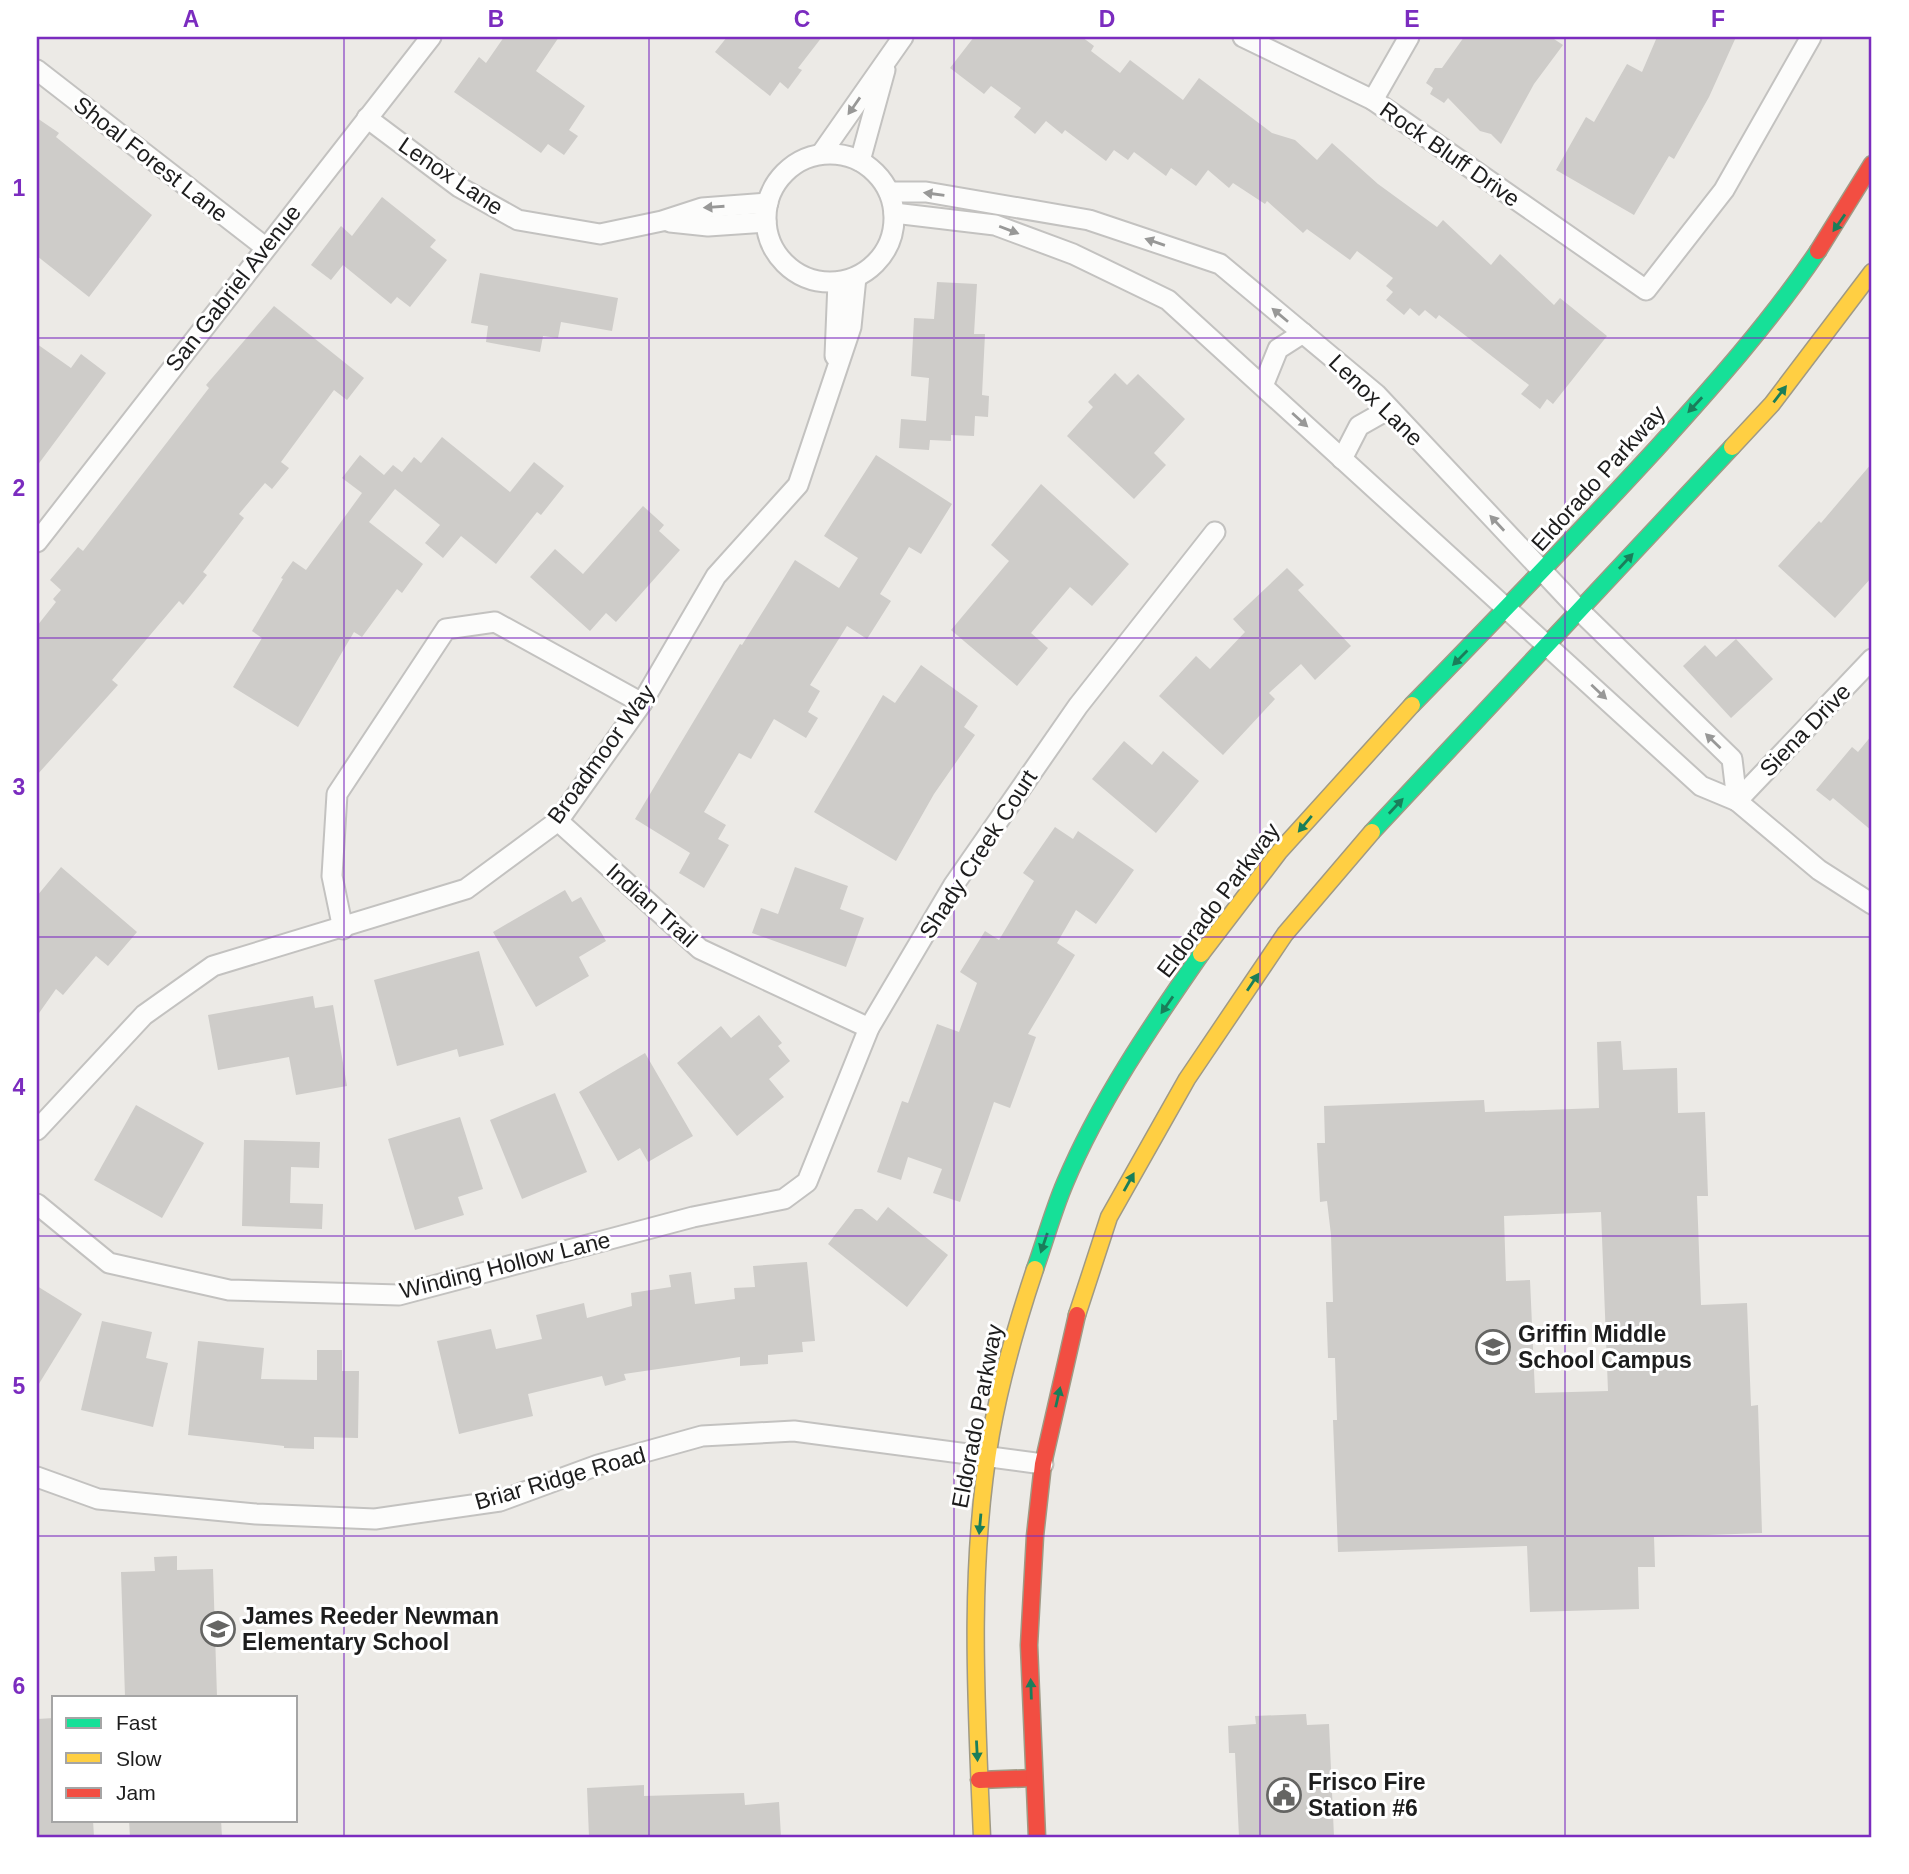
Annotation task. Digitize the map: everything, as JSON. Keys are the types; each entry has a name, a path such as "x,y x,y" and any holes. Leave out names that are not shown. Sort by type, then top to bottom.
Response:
{"main road":[{"name":"Eldorado Parkway","path":"982,1837 975,1598 988,1456 1021,1309 1067,1179 1157,1019 1242,899 1362,757 1543,573 1730,368 1824,245 1845,214 1872,164"},
{"path":"1037,1837 1030,1645 1035,1536 1042,1464 1074,1324 1110,1217 1187,1079 1285,934 1369,835 1772,404 1872,272"},
{"path":"979,1780 1034,1777"}],"street":[{"name":"San Gabriel Avenue","path":"37,541 431,37"},
{"path":"821,154 903,37"},
{"name":"Rock Bluff Drive","path":"1243,37 1373,100 1646,290 1724,190 1811,37"},
{"path":"1373,100 1409,37"},
{"path":"860,161 888,58"},
{"name":"Shoal Forest Lane","path":"37,70 265,247"},
{"name":"Lenox Lane","path":"367,118 459,187 518,220 600,234 662,221 708,226 767,212"},
{"path":"821,154 840,154 860,161 877,174 889,192 894,213 892,232 885,251 873,266 847,279 817,281 797,274 781,260 771,242 767,212 775,185 787,170 803,160 821,154"},
{"name":"Lenox Lane","path":"889,192 926,192 1089,220 1220,264 1389,408 1580,611 1732,759 1737,801"},
{"path":"894,213 995,225 1073,254 1168,300 1701,786 1737,801 1819,870 1872,904"},
{"name":"Broadmoor Way","path":"37,1130 144,1015 213,966 343,929 466,889 558,821 642,703 716,576 798,485 834,378 847,279"},
{"path":"1263,386 1278,349 1303,333"},
{"path":"1342,458 1359,425 1389,408"},
{"name":"Shady Creek Court","path":"784,1199 807,1182 869,1028 953,886 1070,717 1216,532"},
{"path":"343,929 332,876 337,794 446,629 495,622 642,703"},
{"name":"Siena Drive","path":"1737,801 1872,659"},
{"name":"Indian Trail","path":"558,821 700,949 869,1028"},
{"name":"Winding Hollow Lane","path":"37,1203 108,1263 229,1290 399,1295 694,1217 784,1199"},
{"name":"Briar Ridge Road","path":"37,1477 98,1499 256,1514 375,1519 500,1501 598,1465 702,1436 794,1431 1042,1464"}],"building":[{"path":"504,37 559,37 536,71 585,106 569,130 578,136 564,155 548,144 541,153 454,92 479,57 486,63"},
{"path":"727,37 822,37 798,68 802,70 788,89 780,82 770,96 715,52"},
{"path":"974,37 1082,37 1094,46 1091,51 1120,73 1130,60 1183,100 1199,78 1272,133 1295,140 1317,160 1332,143 1378,184 1437,227 1443,220 1491,265 1500,254 1554,305 1560,298 1607,336 1553,404 1547,399 1540,409 1521,394 1529,385 1439,315 1436,319 1425,310 1419,316 1410,308 1404,315 1386,300 1393,292 1386,286 1393,278 1357,251 1350,260 1307,229 1303,233 1267,201 1265,204 1233,183 1229,188 1208,170 1196,186 1171,168 1166,176 1134,152 1128,160 1114,150 1106,161 1065,130 1062,134 1046,121 1035,134 1014,117 1021,108 991,86 984,94 950,68"},
{"path":"1464,37 1551,37 1563,45 1534,84 1501,144 1491,134 1480,131 1448,98 1444,103 1430,94 1433,88 1426,83 1435,68 1442,68"},
{"path":"1657,37 1736,37 1709,97 1674,159 1669,156 1634,215 1556,170 1586,117 1594,122 1627,64 1642,72"},
{"path":"37,118 59,133 56,137 152,215 89,297 37,256"},
{"path":"382,197 436,240 430,247 447,260 410,307 397,297 391,304 343,265 331,280 311,265 341,226 352,236"},
{"path":"480,273 618,298 612,331 561,322 558,338 543,336 540,352 486,342 488,326 471,323"},
{"path":"937,282 977,284 974,334 985,334 982,395 989,396 988,417 975,416 974,436 951,435 951,441 930,440 929,450 899,448 901,419 926,421 929,378 911,376 914,318 934,319"},
{"path":"274,306 364,378 347,400 334,390 281,462 289,468 272,489 265,483 239,514 244,518 203,572 207,575 183,605 179,601 112,680 118,685 37,775 37,626 56,602 53,599 61,590 50,580 78,547 83,551 209,388 206,385"},
{"path":"37,344 71,368 81,354 106,373 37,466"},
{"path":"1115,373 1127,385 1138,374 1185,419 1154,453 1166,465 1134,499 1067,436 1093,407 1088,402"},
{"path":"442,437 510,492 534,462 564,486 541,515 537,512 496,564 461,536 443,558 425,543 440,525 395,489 369,522 423,564 402,593 397,589 362,637 354,632 298,727 233,687 262,638 252,631 283,579 281,578 293,561 306,570 362,493 342,478 360,455 384,475 393,465 402,472 414,457 421,463"},
{"path":"876,455 952,504 921,554 909,547 880,594 891,601 867,639 847,626 810,685 820,691 808,712 818,718 806,738 774,719 751,759 739,753 704,812 726,825 718,839 729,845 704,888 679,873 690,853 635,819 740,644 742,645 795,560 839,588 858,558 824,536"},
{"path":"1872,463 1872,577 1835,618 1778,566 1819,521 1821,523"},
{"path":"1041,484 1129,564 1092,606 1070,587 1031,633 1048,648 1017,686 951,630 1009,561 991,545"},
{"path":"643,506 664,525 659,531 680,550 616,622 606,613 590,631 530,577 555,549 583,574"},
{"path":"1287,568 1304,585 1298,590 1351,646 1315,680 1301,664 1269,693 1275,699 1223,755 1159,696 1196,656 1210,669 1245,632 1233,619"},
{"path":"1736,639 1773,679 1731,718 1683,666 1705,645 1716,657"},
{"path":"921,665 978,706 964,727 975,735 934,794 896,861 814,812 883,695 895,703"},
{"path":"1872,735 1872,831 1833,798 1830,801 1816,790 1852,747 1858,752"},
{"path":"1124,741 1152,765 1163,751 1199,781 1156,833 1092,779"},
{"path":"1055,827 1073,839 1078,831 1134,870 1096,924 1076,910 1057,943 1075,955 1028,1034 1036,1037 1010,1108 994,1102 960,1202 933,1193 942,1169 908,1157 901,1180 877,1172 902,1101 908,1103 937,1024 959,1032 977,983 960,972 985,931 999,940 1034,881 1023,873"},
{"path":"61,867 137,932 108,966 96,956 63,995 56,989 37,1016 37,896"},
{"path":"795,867 848,886 840,909 864,918 846,967 752,933 761,908 778,914"},
{"path":"565,890 572,902 581,897 606,941 579,957 589,976 536,1007 493,932"},
{"path":"479,951 504,1045 459,1057 457,1049 397,1066 374,980"},
{"path":"313,996 315,1008 333,1005 347,1086 296,1095 289,1057 218,1070 208,1015"},
{"path":"759,1015 782,1043 778,1046 790,1061 769,1079 784,1097 737,1136 677,1063 721,1026 731,1038"},
{"path":"1621,1041 1623,1070 1677,1068 1678,1113 1705,1112 1708,1196 1697,1196 1701,1305 1747,1303 1751,1406 1758,1405 1762,1533 1654,1537 1655,1567 1638,1567 1639,1609 1530,1612 1527,1546 1338,1552 1333,1420 1337,1420 1335,1358 1328,1358 1326,1302 1333,1302 1331,1235 1327,1201 1320,1202 1317,1143 1325,1143 1324,1106 1484,1100 1485,1112 1599,1108 1597,1042","holes":["1601,1212 1608,1391 1535,1393 1530,1280 1506,1281 1504,1216"]},
{"path":"645,1053 693,1136 648,1162 640,1148 618,1161 579,1092"},
{"path":"555,1093 587,1172 522,1199 490,1120"},
{"path":"136,1105 204,1143 162,1218 94,1180"},
{"path":"460,1117 483,1189 458,1197 464,1215 415,1230 388,1139"},
{"path":"244,1140 320,1142 319,1168 291,1167 290,1203 323,1204 322,1229 242,1226"},
{"path":"888,1207 948,1255 907,1307 828,1244 855,1209 862,1209 877,1221"},
{"path":"807,1262 815,1341 802,1342 803,1352 768,1355 768,1364 740,1366 740,1357 624,1374 626,1380 605,1386 602,1376 528,1394 533,1416 459,1434 437,1341 491,1329 496,1349 542,1339 536,1315 584,1303 587,1318 632,1306 631,1293 671,1287 669,1275 691,1272 695,1304 735,1299 734,1288 755,1287 753,1266"},
{"path":"37,1286 82,1314 37,1387"},
{"path":"102,1321 152,1332 146,1358 168,1363 153,1427 81,1410"},
{"path":"198,1341 264,1348 261,1379 317,1380 317,1350 342,1350 342,1371 359,1371 358,1438 314,1437 314,1449 284,1448 188,1435"},
{"path":"177,1556 177,1570 213,1569 217,1696 125,1696 121,1572 155,1571 154,1557"},
{"name":"Frisco Fire Station #6","path":"1306,1714 1307,1725 1329,1724 1334,1837 1239,1837 1235,1753 1229,1753 1228,1726 1256,1724 1255,1716"},
{"path":"52,1718 52,1822 93,1822 94,1837 37,1837 37,1719"},
{"path":"644,1785 644,1796 744,1793 745,1805 779,1802 781,1837 589,1837 587,1788"},
{"path":"129,1822 221,1822 222,1837 130,1837"}],"traffic: fast":[{"path":"1412,705 1627,481 1721,376 1818,251"},
{"path":"1372,832 1732,447"},
{"path":"1035,1269 1061,1194 1094,1123 1145,1037 1201,954"}],"traffic: slow":[{"path":"1732,447 1772,404 1872,272"},
{"path":"1201,954 1279,852 1412,705"},
{"path":"1077,1315 1109,1217 1187,1079 1285,934 1372,832"},
{"path":"982,1837 976,1635 979,1534 995,1413 1010,1351 1035,1269"}],"traffic: jam":[{"path":"1818,251 1872,164"},
{"path":"1037,1837 1029,1645 1035,1536 1043,1464 1077,1315"},
{"path":"979,1780 1034,1778"}],"place":[{"name":"Griffin Middle School Campus","path":"1493,1347"},
{"name":"James Reeder Newman Elementary School","path":"218,1629"},
{"name":"Frisco Fire Station #6","path":"1284,1795"}]}
